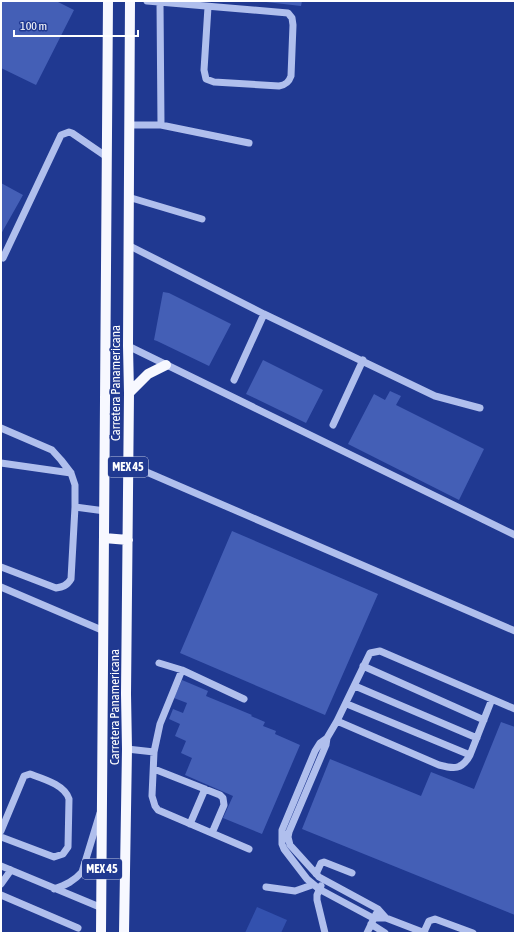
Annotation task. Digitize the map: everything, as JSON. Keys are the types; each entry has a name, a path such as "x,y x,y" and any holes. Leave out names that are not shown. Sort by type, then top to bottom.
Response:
{"main road":[{"name":"Carretera Panamericana","path":"101,933 108,1"},
{"name":"Carretera Panamericana","path":"124,933 127,749 126,694 129,393 128,196 130,1"},
{"path":"129,393 148,374 166,365"},
{"path":"104,538 128,540"}],"street":[{"path":"148,1 285,13 291,15 293,28 290,80 283,85 274,86 214,82 206,79 204,70 208,7"},
{"path":"160,2 161,125"},
{"path":"129,124 161,125 249,143"},
{"path":"2,258 61,135 69,132 72,133 107,157"},
{"path":"128,196 202,219"},
{"path":"128,245 264,314 363,360 435,396 480,408"},
{"path":"234,380 264,314"},
{"path":"128,346 515,535"},
{"path":"333,425 363,360"},
{"path":"1,428 52,450 71,473 75,485 76,507 69,583 63,587 56,588 1,567"},
{"path":"1,463 71,473"},
{"path":"128,464 515,631"},
{"path":"76,507 105,511"},
{"path":"1,587 104,631"},
{"path":"473,933 435,919 429,921 424,933 386,918 378,909 324,880 316,874 290,845 288,837 297,811 326,745 327,738 346,704 355,686 362,666 370,653 380,651 515,709"},
{"path":"159,663 182,670 244,698"},
{"path":"362,666 484,720"},
{"path":"182,670 160,724 154,752 152,796 155,806 158,810 249,849"},
{"path":"355,686 476,738"},
{"path":"337,721 440,765 452,768 463,764 470,755 492,699"},
{"path":"346,704 470,755"},
{"path":"327,738 320,743 315,751 282,830 282,844 291,860 312,885 372,921 385,933"},
{"path":"127,749 154,752"},
{"path":"154,769 220,795 224,801 224,804 212,833"},
{"path":"1,831 24,776 27,774 50,782 65,790 68,794 68,847 63,854 54,857 1,837"},
{"path":"190,824 205,789"},
{"path":"54,889 69,884 78,878 82,872 102,806"},
{"path":"316,874 321,863 324,862 352,873"},
{"path":"1,866 102,908"},
{"path":"1,884 11,870"},
{"path":"324,880 319,889 317,900 326,933"},
{"path":"266,887 294,891 312,885"},
{"path":"1,895 78,928"},
{"path":"367,933 378,909"},
{"path":"372,921 386,918"}],"shaded area":[{"path":"257,907 287,920 281,933 245,933"}],"building":[{"path":"1,1 56,1 74,10 36,85 1,68"},
{"path":"266,1 302,1 301,6"},
{"path":"1,183 23,195 1,234"},
{"path":"163,292 169,293 231,324 209,366 154,340"},
{"path":"263,360 323,390 306,423 246,394"},
{"path":"390,391 401,396 396,405 484,449 459,500 348,444 374,394 385,400"},
{"path":"232,531 378,594 325,715 180,653"},
{"path":"182,680 208,691 206,696 265,722 263,726 276,731 275,734 300,745 262,834 223,818 233,796 185,775 192,758 181,753 186,741 175,736 180,724 169,719 173,709 183,713 187,703 174,698"},
{"path":"501,722 515,727 515,915 302,829 330,759 421,796 431,772 474,789"}]}
